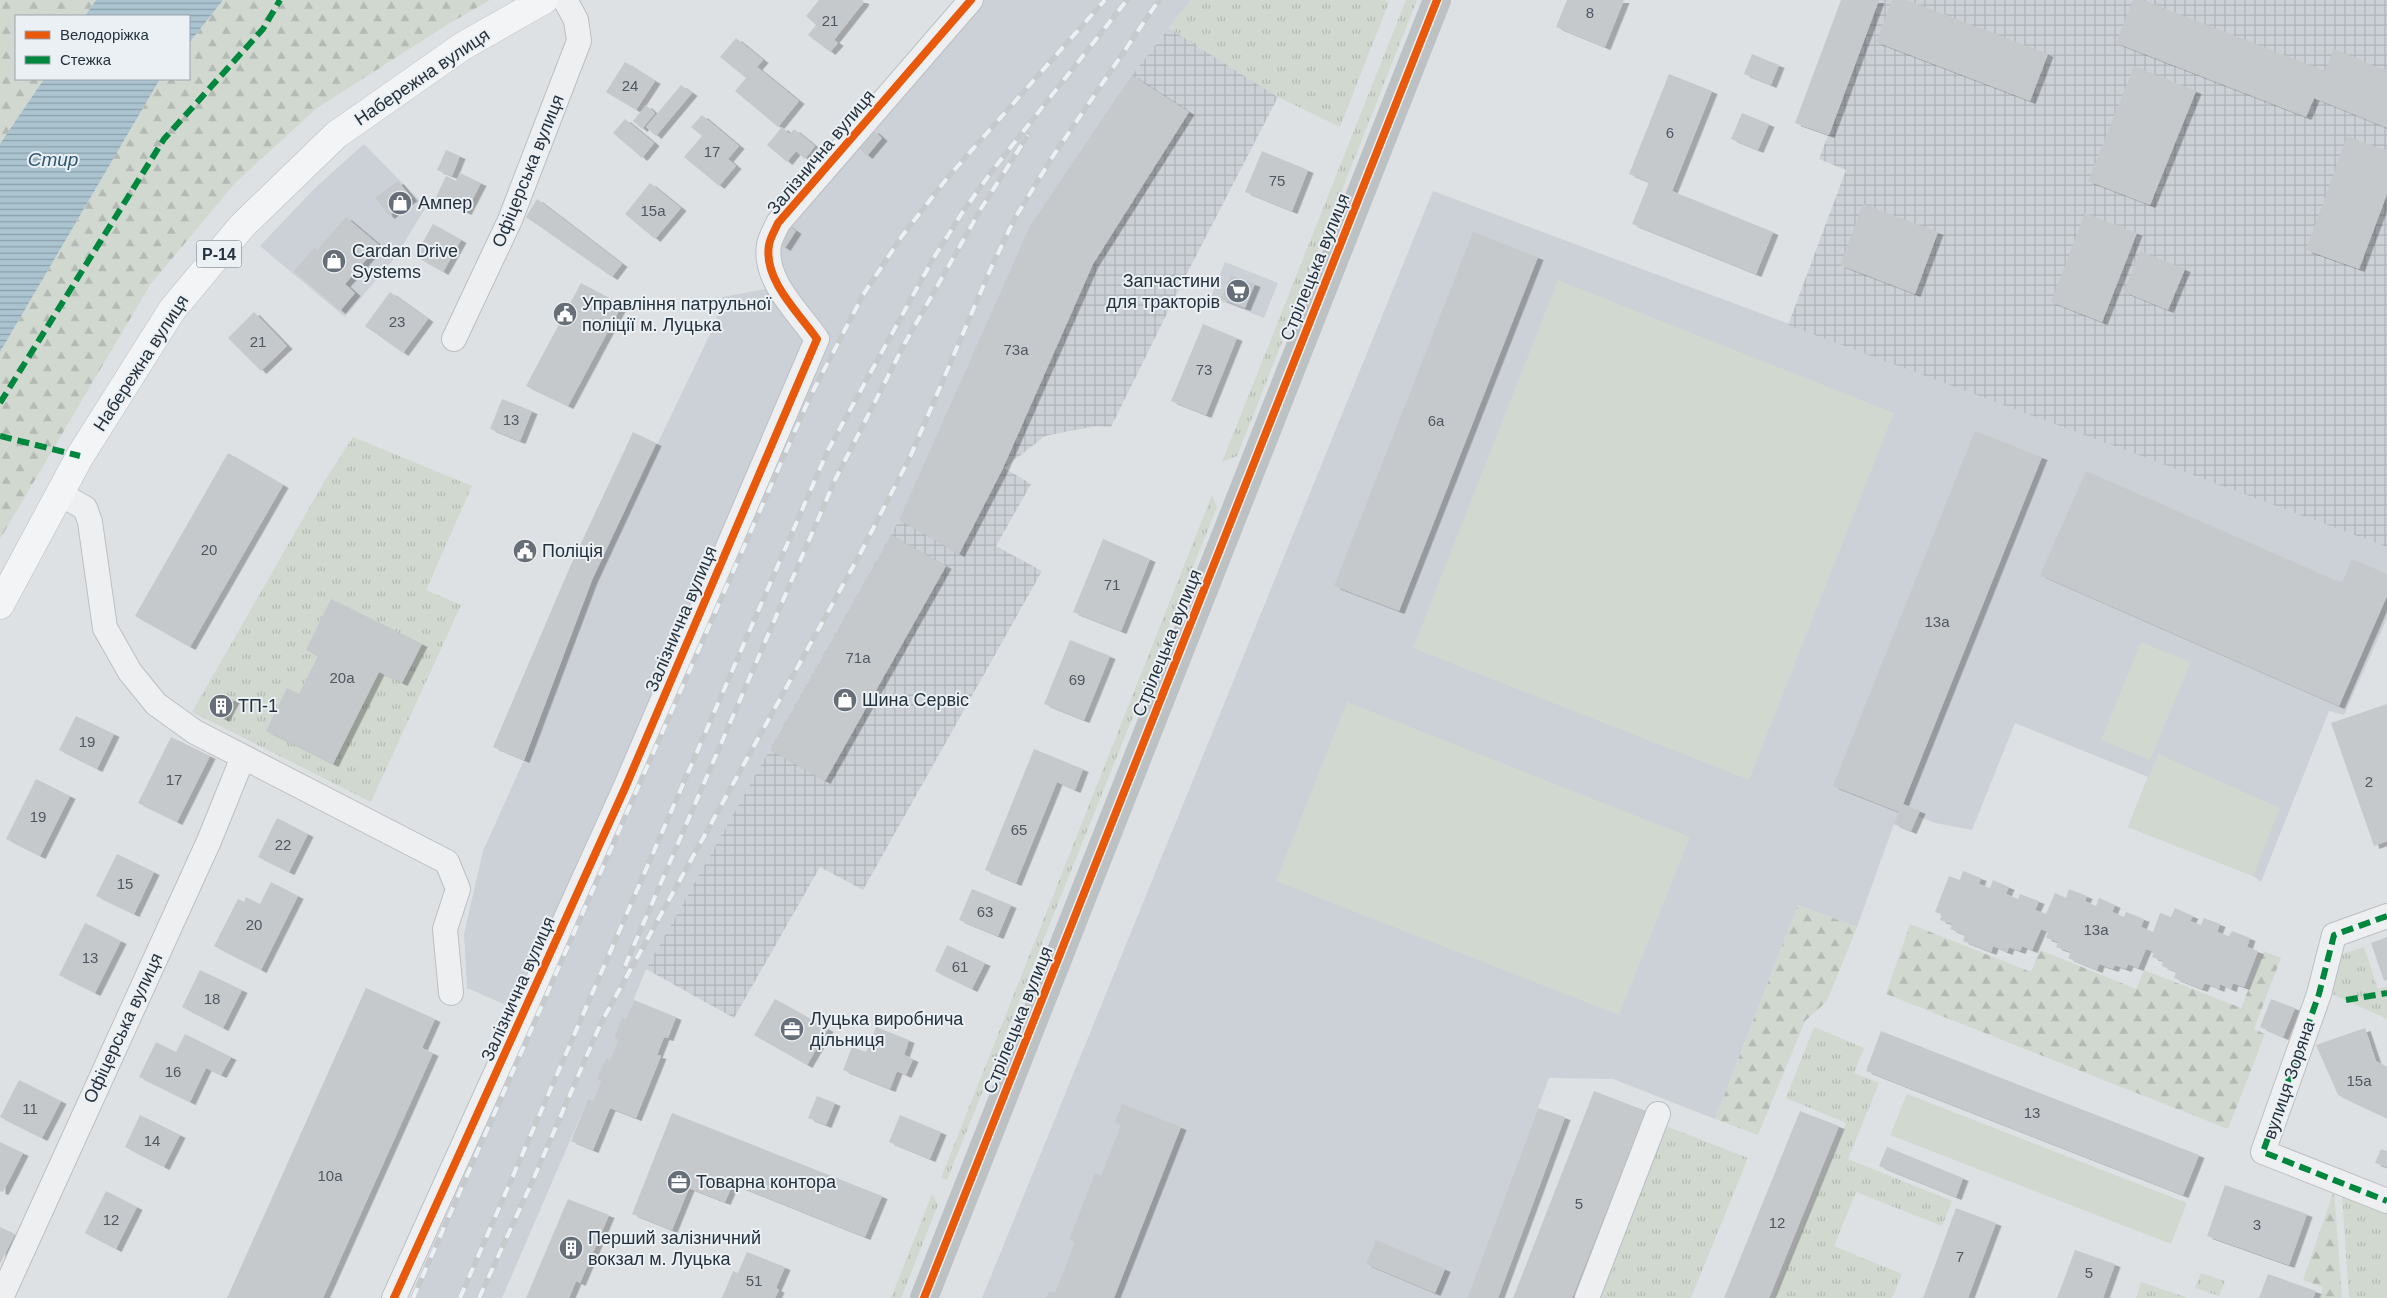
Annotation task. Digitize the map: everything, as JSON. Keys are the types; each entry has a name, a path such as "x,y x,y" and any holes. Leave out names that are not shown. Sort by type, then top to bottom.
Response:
{"main road":[{"name":"Набережна вулиця","path":"0,605 80,456 172,310 242,226 336,135 464,46 544,0"}],"street":[{"name":"Офіцерська вулиця","path":"454,339 510,220 579,41 576,20 565,0"},
{"name":"Залізнична вулиця","path":"394,1298 621,797 817,339 776,281 769,264 769,244 778,223 971,0"},
{"name":"Стрілецька вулиця","path":"924,1298 1437,0"},
{"path":"60,494 85,508 90,522 105,628 130,672 156,704 195,732 447,862 458,889 445,929 451,993"},
{"name":"Офіцерська вулиця","path":"1,1298 209,841 243,757"},
{"name":"вулиця Зоряна","path":"2387,916 2334,935 2319,994 2263,1152 2387,1200"},
{"path":"1587,1298 1658,1114"}],"shaded area":[{"path":"980,0 1191,0 1132,75 1030,226 899,520 646,969 626,1019 622,1018 614,1038 618,1040 610,1060 606,1058 598,1079 601,1081 593,1101 588,1099 502,1298 413,1298 511,1081 504,1078 531,1016 467,988 464,934 483,851 524,760 592,580 713,328 723,297 765,289 780,274 776,262 784,227"},
{"path":"1879,0 2387,0 2387,547 1788,325 1846,170 1819,159"},
{"path":"1169,28 1278,97 1181,285 1111,427 1096,426 1045,436 1004,468 1031,484 996,546 1042,571 863,890 820,867 734,1018 646,969 899,520 1030,226 1132,75"},
{"path":"364,144 426,207 396,256 345,317 260,246 315,188"},
{"path":"1433,191 2387,547 2387,619 2344,715 2329,711 2261,882 2253,876 2128,827 2148,777 2015,723 1972,830 1935,823 1918,816 1911,831 1894,824 1857,927 1798,905 1715,1119 1613,1079 1549,1078 1467,1298 982,1298"},
{"path":"1225,262 1278,283 1264,318 1211,297"}],"green space":[{"path":"0,0 96,0 86,15 15,15 15,80 43,80 0,144"},
{"path":"223,0 490,0 450,23 317,108 236,182 150,285 0,539 0,352 159,80 190,80 190,42"},
{"path":"1191,0 1385,0 1389,2 1340,127 1278,97 1169,28"},
{"path":"1406,0 1417,0 1237,456 1222,462"},
{"path":"1558,280 1894,413 1749,780 1413,648"},
{"path":"353,437 472,486 426,590 461,605 371,802 192,712 327,477"},
{"path":"1212,495 1217,507 947,1180 941,1178"},
{"path":"2141,642 2191,662 2150,760 2101,740"},
{"path":"1347,702 1690,837 1619,1015 1276,881"},
{"path":"2158,754 2280,808 2253,876 2128,827"},
{"path":"1798,905 1857,927 1827,1001 1805,1021 1758,1135 1715,1119"},
{"path":"1910,924 2031,972 2040,950 2136,989 2144,970 2241,1008 2264,951 2281,958 2254,1029 2265,1034 2228,1129 1886,994"},
{"path":"2364,947 2378,989 2387,986 2387,1019 2330,993 2340,955"},
{"path":"1814,1027 1864,1048 1854,1073 1879,1083 1848,1159 1952,1201 1942,1226 1856,1192 1834,1246 1902,1274 1892,1298 1774,1298 1846,1123 1786,1098"},
{"path":"1907,1094 2187,1203 2171,1244 1890,1135"},
{"path":"1663,1125 1748,1158 1691,1298 1596,1298"},
{"path":"2334,1191 2342,1298 2320,1298 2323,1287 2303,1280"},
{"path":"932,1194 938,1205 901,1298 891,1298"},
{"path":"2342,1194 2387,1212 2387,1298 2349,1298"},
{"path":"2201,1273 2225,1281 2219,1296 2195,1288"},
{"path":"2141,1282 2188,1298 2136,1298"}],"water":[{"path":"96,0 223,0 190,42 190,15 86,15"},
{"name":"Стир","path":"43,80 159,80 0,352 0,144"}],"building":[{"path":"819,0 862,0 864,2 834,40 838,43 830,52 808,35 816,25 806,16"},
{"path":"1567,0 1624,0 1605,47 1556,27"},
{"path":"1841,0 1879,0 1829,135 1795,123"},
{"path":"1892,0 1907,0 2048,54 2030,101 1876,42"},
{"path":"2133,0 2143,0 2325,71 2334,49 2387,71 2387,128 2314,98 2306,117 2116,43"},
{"path":"736,38 763,60 757,67 799,101 778,127 735,91 746,78 720,57"},
{"path":"1752,54 1779,65 1771,85 1744,74"},
{"path":"625,62 655,81 636,110 606,92"},
{"path":"2134,66 2196,91 2150,205 2088,181"},
{"path":"1669,74 1712,91 1672,191 1773,232 1756,274 1632,224 1649,182 1629,174"},
{"path":"1132,75 1189,112 1093,264 1003,468 959,554 899,520 1030,226"},
{"path":"681,85 692,93 656,136 646,127"},
{"path":"646,105 655,113 642,129 633,121"},
{"path":"1742,113 1769,124 1758,150 1731,139"},
{"path":"702,115 739,146 728,159 736,166 719,186 684,157 702,136 691,127"},
{"path":"625,119 654,143 642,158 613,133"},
{"path":"782,127 790,134 794,129 815,146 805,159 796,151 787,162 767,145"},
{"path":"873,130 882,138 867,156 858,148"},
{"path":"2347,136 2387,151 2387,194 2359,269 2306,250"},
{"path":"446,150 460,156 452,176 437,170"},
{"path":"1262,151 1308,170 1292,211 1245,192"},
{"path":"460,173 481,183 466,212 436,197 446,176 456,181"},
{"path":"398,181 412,198 389,216 375,198"},
{"path":"650,183 681,208 655,239 625,214"},
{"path":"537,199 622,264 612,277 526,217"},
{"path":"1863,204 1938,232 1915,294 1840,265"},
{"path":"2085,213 2137,233 2102,322 2051,302"},
{"name":"Cardan Drive Systems","path":"346,217 379,245 345,284 355,293 340,311 294,271 314,248 317,250"},
{"path":"433,224 461,240 443,272 415,256"},
{"path":"786,224 796,231 785,248 775,241"},
{"path":"1473,232 1538,257 1399,611 1334,586"},
{"path":"2140,251 2185,269 2168,310 2124,292"},
{"name":"Запчастини для тракторів","path":"1231,275 1255,284 1245,308 1221,299"},
{"path":"581,283 622,305 568,406 526,386"},
{"path":"390,292 428,319 403,353 365,326"},
{"path":"254,312 287,346 261,371 228,338"},
{"path":"1203,324 1237,338 1206,415 1171,401"},
{"path":"502,399 532,411 520,441 490,429"},
{"path":"1975,431 2042,457 1903,804 1920,811 1911,831 1894,824 1899,812 1833,786"},
{"path":"633,432 656,443 592,580 524,760 493,747 569,569"},
{"path":"228,453 283,485 190,647 135,616"},
{"path":"2086,471 2342,583 2352,559 2387,574 2387,596 2339,706 2040,575"},
{"path":"891,535 946,566 825,781 770,750"},
{"path":"1103,539 1150,559 1121,631 1073,612"},
{"path":"331,599 422,644 402,683 379,672 333,764 266,731 287,688 299,694 318,656 306,650"},
{"path":"1070,640 1110,656 1084,720 1044,704"},
{"name":"ТП-1","path":"218,693 234,700 224,719 209,711"},
{"path":"2387,704 2387,841 2374,846 2331,723"},
{"path":"76,716 114,734 97,769 59,750"},
{"path":"171,737 210,756 177,822 138,803"},
{"path":"1034,749 1083,769 1075,790 1057,782 1016,883 985,870"},
{"path":"36,779 70,796 40,856 6,839"},
{"path":"277,818 308,834 289,872 258,857"},
{"path":"117,854 154,872 134,914 96,896"},
{"path":"1963,871 1981,878 1979,884 1990,888 1993,880 2009,887 2006,894 2018,899 2020,894 2039,901 2035,910 2046,914 2055,893 2066,898 2069,889 2087,896 2085,901 2096,906 2099,898 2115,905 2112,912 2124,917 2126,912 2144,919 2141,927 2153,932 2160,913 2171,917 2175,908 2193,916 2190,921 2201,925 2204,918 2220,924 2217,932 2229,936 2232,931 2250,938 2247,947 2258,951 2244,987 2233,983 2231,989 2220,984 2219,989 2205,983 2202,989 2174,978 2176,972 2162,966 2163,961 2152,957 2154,952 2146,949 2138,968 2128,964 2126,969 2115,965 2113,969 2099,964 2097,970 2068,958 2071,952 2056,947 2058,942 2046,938 2048,932 2041,929 2032,950 2022,946 2020,951 2009,947 2007,952 1993,946 1991,952 1963,941 1965,935 1950,929 1952,924 1940,920 1942,914 1935,912 1949,876 1960,880"},
{"path":"271,882 298,896 261,970 214,946 238,899 244,902 246,897 260,904"},
{"path":"972,889 1011,905 998,936 959,920"},
{"path":"85,923 121,941 95,993 59,975"},
{"path":"2387,937 2387,980 2384,981 2371,943"},
{"path":"947,945 985,963 972,989 935,971"},
{"path":"200,970 242,990 223,1028 182,1007"},
{"path":"366,988 435,1019 422,1048 433,1053 323,1298 227,1298"},
{"path":"775,999 828,1029 807,1065 754,1035"},
{"path":"2271,999 2295,1008 2283,1037 2260,1027"},
{"path":"634,1000 676,1017 668,1038 664,1037 657,1055 661,1056 636,1118 610,1108 593,1150 571,1141 588,1099 593,1101 601,1081 597,1079 606,1058 610,1060 618,1040 614,1038 622,1017 626,1019"},
{"path":"876,1027 909,1040 904,1055 913,1059 906,1075 897,1071 890,1089 843,1070 852,1047 866,1052"},
{"path":"2365,1028 2376,1061 2387,1067 2387,1118 2338,1095 2316,1045"},
{"path":"1881,1031 2199,1155 2183,1195 1866,1071"},
{"path":"185,1034 231,1057 221,1075 206,1068 190,1102 139,1077 156,1042 176,1052"},
{"path":"19,1080 61,1101 42,1138 0,1117"},
{"path":"1594,1091 1646,1111 1572,1298 1513,1298"},
{"path":"817,1096 835,1103 826,1125 808,1118"},
{"path":"1122,1104 1181,1127 1114,1298 1046,1298 1049,1291 1055,1293 1075,1242 1069,1240 1095,1173 1101,1176 1121,1125 1115,1122"},
{"path":"1538,1108 1565,1117 1498,1298 1467,1298"},
{"path":"1800,1111 1839,1126 1769,1298 1724,1298"},
{"path":"672,1113 882,1196 865,1237 733,1184 725,1202 689,1188 672,1230 632,1214"},
{"path":"140,1115 180,1135 164,1167 125,1147"},
{"path":"900,1115 941,1132 930,1159 889,1142"},
{"path":"0,1142 23,1153 3,1192 0,1191"},
{"path":"1887,1147 1963,1178 1956,1197 1879,1166"},
{"path":"2381,1149 2387,1151 2387,1167 2375,1163"},
{"path":"2225,1185 2307,1214 2289,1265 2207,1236"},
{"path":"106,1191 137,1207 116,1249 85,1233"},
{"name":"Перший залізничний вокзал м. Луцька","path":"568,1199 609,1215 580,1283 576,1281 569,1298 526,1298"},
{"path":"1956,1208 1996,1223 1968,1298 1923,1298"},
{"path":"0,1227 15,1234 0,1264"},
{"path":"1376,1240 1445,1269 1435,1293 1366,1264"},
{"path":"2075,1250 2115,1264 2103,1298 2057,1298"},
{"path":"747,1252 785,1267 776,1288 779,1290 775,1298 722,1298 733,1271 738,1273"},
{"path":"2268,1274 2316,1291 2313,1298 2259,1298"}],"railway":[{"path":"413,1298 810,397 863,295 902,236 948,177 1105,0"},
{"path":"460,1298 828,450 933,259 962,213 992,171 1127,0"},
{"path":"479,1298 533,1180 601,1023 860,554 911,455 991,268 1015,218 1053,156 1159,0"},
{"path":"625,966 835,480 905,343 982,207 1028,135"}],"marked path":[{"path":"0,403 164,139 263,29 280,0"},
{"path":"0,436 80,456"},
{"path":"2387,916 2334,935 2319,994 2263,1152 2387,1201"},
{"path":"2346,1000 2387,993"}],"cycle path":[{"path":"394,1298 625,788 817,339 792,307 771,271 769,258 771,237 778,223 971,0"},
{"path":"924,1298 1437,0"}],"place":[{"name":"Ампер","path":"400,203"},
{"name":"Cardan Drive Systems","path":"334,261"},
{"name":"Запчастини для тракторів","path":"1238,291"},
{"name":"Управління патрульної поліції м. Луцька","path":"565,314"},
{"name":"Поліція","path":"525,551"},
{"name":"Шина Сервіс","path":"845,700"},
{"name":"ТП-1","path":"221,706"},
{"name":"Луцька виробнича дільниця","path":"792,1029"},
{"name":"Товарна контора","path":"679,1182"},
{"name":"Перший залізничний вокзал м. Луцька","path":"571,1248"}]}
